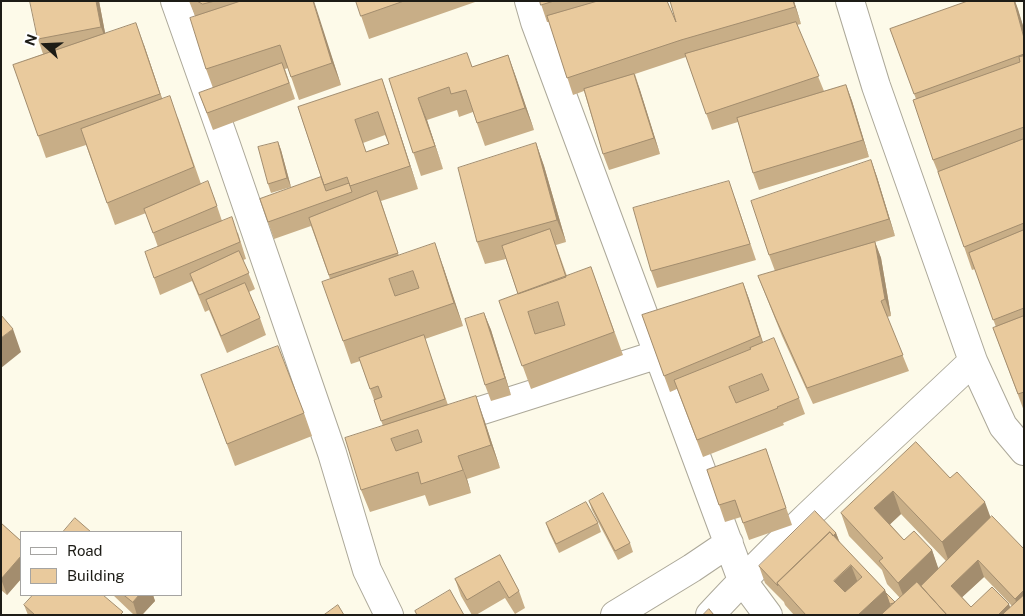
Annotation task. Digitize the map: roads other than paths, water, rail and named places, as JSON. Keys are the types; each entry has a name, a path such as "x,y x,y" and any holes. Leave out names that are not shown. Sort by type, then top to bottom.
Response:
{"street":[{"path":"175,1 236,172 332,453 367,570 389,615"},
{"path":"529,1 535,22 742,580 768,615"},
{"path":"850,1 876,86 974,361 1003,426 1024,451"},
{"path":"422,430 659,354"},
{"path":"710,615 742,580 811,513 974,361"},
{"path":"332,453 359,446"},
{"path":"615,615 685,573 729,543"}]}
